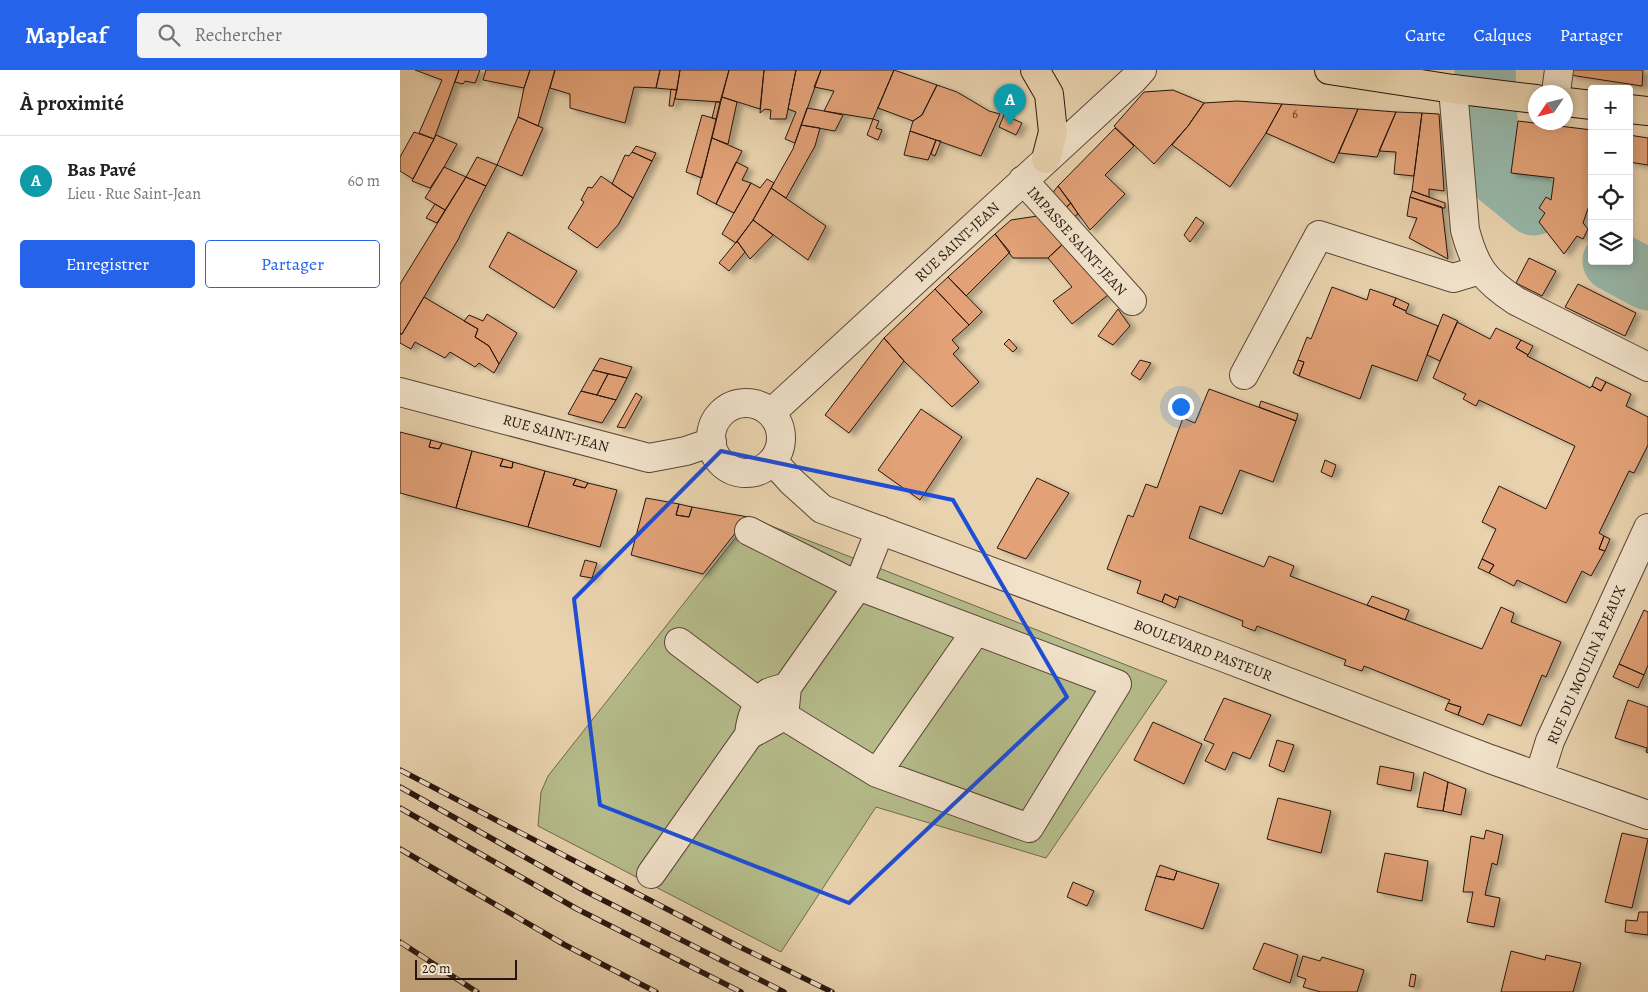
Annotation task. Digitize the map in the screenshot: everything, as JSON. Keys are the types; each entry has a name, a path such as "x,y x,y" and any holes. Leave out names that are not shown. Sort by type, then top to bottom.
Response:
{"main road":[{"path":"1035,70 1049,94 1053,132 1046,159"},
{"path":"1329,70 1523,97"},
{"path":"1573,103 1588,105"},
{"path":"1633,109 1648,111"}],"street":[{"name":"RUE SAINT-JEAN","path":"771,413 1142,70"},
{"path":"1557,85 1559,70"},
{"path":"1457,89 1465,230 1471,253 1480,270 1496,288 1516,301 1648,367"},
{"name":"IMPASSE SAINT-JEAN","path":"1023,180 1132,301"},
{"path":"1244,375 1320,235 1453,278 1480,270"},
{"name":"RUE SAINT-JEAN","path":"400,392 650,458 686,452 712,442"},
{"path":"743,403 756,404 771,413 777,421 781,434 780,448 773,461 762,470 748,473 733,471 722,463 714,451 712,442 713,425 720,414 730,406 743,403"},
{"name":"BOULEVARD PASTEUR","path":"773,461 791,481 822,509 1648,815"},
{"name":"RUE DU MOULIN À PEAUX","path":"1539,776 1550,741 1648,528"},
{"path":"770,708 785,706 787,687 858,586 880,530"},
{"path":"679,642 770,708 877,772 1029,828 1117,684 858,586 749,531"},
{"path":"877,772 976,631"},
{"path":"650,874 749,735 775,721 770,708"}],"highlighted area":[{"path":"721,451 953,500 1067,697 849,903 600,805 574,599"}],"green space":[{"path":"751,518 1167,681 1046,858 876,807 781,952 538,826 541,792 548,776"}],"building":[{"path":"415,70 459,70 434,139 419,133 442,80"},
{"path":"459,70 480,70 475,83 465,81 463,84 455,82"},
{"path":"486,70 530,70 524,88 483,80"},
{"path":"530,70 555,70 538,126 518,117"},
{"path":"555,70 660,70 656,88 634,87 625,123 570,108 570,94 550,88"},
{"path":"660,70 680,70 677,90 656,88"},
{"path":"680,70 729,70 720,102 675,99"},
{"path":"729,70 764,70 760,109 722,97"},
{"path":"764,70 796,70 786,119 770,119 771,110 765,109 760,113"},
{"path":"796,70 821,70 795,143 785,139 796,112 788,109"},
{"path":"821,70 894,70 873,119 824,111 834,91 814,87"},
{"path":"894,70 937,85 922,115 913,121 878,108"},
{"path":"1571,70 1643,70 1642,86 1570,75"},
{"path":"937,85 957,92 989,111 1000,114 981,156 910,131 913,121 922,115"},
{"path":"671,89 677,90 673,106 669,106"},
{"path":"1173,90 1204,103 1188,126 1154,164 1114,126 1144,92"},
{"path":"722,97 737,102 728,144 712,138"},
{"path":"1237,101 1282,104 1266,133 1230,187 1172,145 1204,103"},
{"path":"716,102 720,102 716,119 712,118"},
{"path":"1282,104 1358,109 1334,163 1266,133"},
{"path":"807,108 843,115 835,131 801,125"},
{"path":"1358,109 1396,112 1377,157 1339,153"},
{"path":"1396,112 1422,113 1414,176 1394,174 1396,152 1379,151"},
{"path":"1422,113 1439,114 1444,191 1429,189 1429,197 1412,191"},
{"path":"702,115 716,119 702,178 686,172"},
{"path":"1004,115 1022,123 1016,135 999,127"},
{"path":"518,117 543,128 522,176 497,165"},
{"path":"873,119 879,121 876,128 882,130 878,140 867,135"},
{"path":"1518,121 1528,122 1528,130 1573,130 1573,128 1588,130 1588,209 1583,223 1588,229 1583,239 1577,236 1564,254 1539,222 1545,213 1539,208 1546,197 1551,200 1554,178 1511,173"},
{"path":"801,125 820,128 815,146 786,198 771,188 793,149"},
{"path":"1115,128 1134,146 1105,175 1125,194 1090,230 1058,186"},
{"path":"910,131 936,140 928,160 904,155"},
{"path":"414,132 434,139 413,179 400,171 400,157"},
{"path":"436,135 457,144 430,188 412,181"},
{"path":"1633,136 1648,138 1648,165 1633,163"},
{"path":"712,138 742,151 716,204 697,194"},
{"path":"936,140 941,141 935,156 931,154"},
{"path":"636,146 656,153 652,161 632,152"},
{"path":"632,152 652,161 633,198 612,184 625,155 629,156"},
{"path":"477,157 497,165 486,186 466,177"},
{"path":"736,162 748,168 742,180 751,183 734,213 716,204"},
{"path":"444,167 466,177 445,210 425,198"},
{"path":"601,176 633,198 618,225 597,248 568,228 584,202 581,200 588,187 592,188"},
{"path":"466,177 486,186 459,238 402,334 400,334 400,284"},
{"path":"767,179 774,183 753,220 736,243 722,234 751,183 760,188"},
{"path":"1058,186 1071,203 1061,212 1052,200 1054,191"},
{"path":"771,188 826,226 808,260 753,220"},
{"path":"1412,191 1445,203 1445,208 1410,197"},
{"path":"1410,197 1442,207 1448,259 1409,238 1417,218 1407,216"},
{"path":"1071,203 1078,214 1070,220 1062,211"},
{"path":"435,204 445,210 437,223 426,218"},
{"path":"1044,215 1065,242 1048,258 1013,258 995,234 1011,220"},
{"path":"1196,217 1204,223 1190,242 1184,235"},
{"path":"753,220 773,235 750,259 737,241"},
{"path":"508,232 577,271 554,308 489,267"},
{"path":"995,234 1010,252 966,296 948,277"},
{"path":"737,241 745,252 729,271 719,263"},
{"path":"1065,242 1108,295 1072,324 1053,301 1072,287 1048,258"},
{"path":"1529,258 1556,271 1542,296 1516,283"},
{"path":"948,277 982,312 969,325 935,289"},
{"path":"1578,284 1636,313 1625,336 1565,307"},
{"path":"1332,287 1367,300 1370,289 1396,298 1393,305 1406,311 1406,313 1438,326 1417,381 1372,365 1360,399 1299,376 1304,362 1298,360 1307,337 1311,339"},
{"path":"935,289 969,325 952,340 959,348 953,354 979,382 952,407 904,361 884,338"},
{"path":"424,297 478,329 475,337 489,346 499,364 494,373 479,363 475,367 450,352 445,358 415,342 411,349 400,343 400,334 402,334"},
{"path":"1396,298 1409,304 1406,311 1393,305"},
{"path":"1118,309 1130,326 1113,345 1098,336"},
{"path":"487,314 517,333 499,364 489,346 475,337 478,329 464,321 469,315 483,321"},
{"path":"1443,314 1458,321 1440,361 1427,355"},
{"path":"1457,322 1490,339 1496,328 1521,340 1516,348 1527,356 1590,388 1592,386 1601,391 1606,382 1631,394 1626,406 1648,417 1648,445 1634,473 1629,471 1599,533 1604,536 1599,549 1605,551 1591,576 1582,571 1566,603 1517,580 1514,586 1489,573 1494,565 1482,559 1496,529 1482,522 1499,486 1546,509 1575,446 1479,400 1476,406 1463,399 1466,394 1433,378"},
{"path":"884,338 904,361 849,433 825,415"},
{"path":"1009,339 1017,348 1013,352 1004,344"},
{"path":"1521,340 1533,346 1528,355 1516,348"},
{"path":"600,358 632,367 627,378 593,370"},
{"path":"1140,360 1151,363 1140,380 1131,374"},
{"path":"1298,360 1304,362 1299,376 1293,373"},
{"path":"593,370 608,374 597,395 581,391"},
{"path":"608,374 627,378 616,400 597,395"},
{"path":"1596,377 1606,382 1601,391 1592,386"},
{"path":"1209,389 1296,421 1273,482 1240,470 1222,514 1200,506 1189,538 1264,567 1269,556 1294,566 1290,576 1482,649 1501,607 1514,613 1511,622 1561,642 1546,677 1542,675 1521,726 1488,714 1483,725 1458,715 1461,707 1448,703 1450,700 1364,666 1362,671 1344,665 1346,660 1257,626 1255,631 1242,626 1243,621 1179,596 1178,600 1165,594 1162,602 1137,593 1141,581 1107,569 1128,515 1133,517 1146,484 1157,488 1183,418 1195,423"},
{"path":"581,391 616,400 602,423 568,414"},
{"path":"636,393 642,397 625,428 617,427"},
{"path":"1261,401 1298,414 1296,421 1259,407"},
{"path":"921,409 962,437 920,500 878,470"},
{"path":"400,432 431,440 429,447 439,449 442,443 472,451 456,508 400,493"},
{"path":"431,440 442,443 439,449 429,447"},
{"path":"472,451 503,459 500,466 512,468 513,462 545,471 528,527 456,508"},
{"path":"503,459 513,462 512,468 500,466"},
{"path":"1325,460 1336,465 1332,477 1321,472"},
{"path":"545,471 576,479 573,485 585,488 588,483 617,490 600,547 528,527"},
{"path":"1037,478 1069,493 1026,559 997,548"},
{"path":"576,479 588,483 585,488 573,485"},
{"path":"646,498 679,504 676,515 689,517 692,507 748,517 703,574 631,555"},
{"path":"679,504 692,507 689,517 676,515"},
{"path":"1604,536 1610,539 1605,551 1599,549"},
{"path":"1482,559 1494,565 1489,573 1478,568"},
{"path":"585,560 597,563 592,578 580,576"},
{"path":"1165,594 1178,600 1175,608 1162,602"},
{"path":"1372,596 1409,610 1405,620 1367,605"},
{"path":"1644,610 1648,612 1648,665 1644,675 1619,664"},
{"path":"1619,664 1644,675 1638,688 1613,677"},
{"path":"1224,698 1271,715 1250,759 1233,752 1225,770 1205,761 1214,744 1204,740"},
{"path":"1628,700 1648,707 1648,753 1646,752 1647,748 1615,738"},
{"path":"1448,703 1461,707 1458,715 1445,710"},
{"path":"1153,722 1202,744 1184,784 1134,760"},
{"path":"1277,740 1294,745 1284,772 1269,766"},
{"path":"1380,766 1414,773 1411,791 1377,784"},
{"path":"1424,772 1448,782 1443,811 1417,807"},
{"path":"1448,782 1466,789 1461,815 1443,811"},
{"path":"1278,798 1331,811 1321,853 1267,839"},
{"path":"1486,830 1503,835 1497,865 1492,863 1485,895 1500,898 1494,927 1467,922 1473,892 1463,892 1471,836 1484,839"},
{"path":"1622,833 1648,839 1632,908 1605,902"},
{"path":"1385,853 1428,861 1422,901 1377,892"},
{"path":"1160,865 1177,871 1174,880 1156,876"},
{"path":"1177,871 1219,884 1203,929 1145,910 1156,876 1174,880"},
{"path":"1073,882 1094,891 1087,906 1067,897"},
{"path":"1639,912 1648,912 1648,935 1625,932 1626,920 1637,921"},
{"path":"1264,943 1298,955 1290,983 1253,969"},
{"path":"1511,951 1545,960 1546,955 1581,963 1573,992 1501,992"},
{"path":"1303,956 1320,961 1322,957 1364,970 1357,992 1321,992 1303,987 1306,979 1297,976"},
{"path":"1411,974 1416,975 1414,987 1409,986"}],"waterway":[{"path":"1485,70 1489,163 1496,174 1534,205"},
{"path":"1620,265 1648,280"}],"railway":[{"path":"400,770 736,945 832,992"},
{"path":"400,787 587,892 784,992"},
{"path":"400,808 577,909 741,992"},
{"path":"400,849 565,945 656,992"},
{"path":"400,942 477,992"}],"place":[{"name":"Bas Pavé","path":"1010,125"}]}
